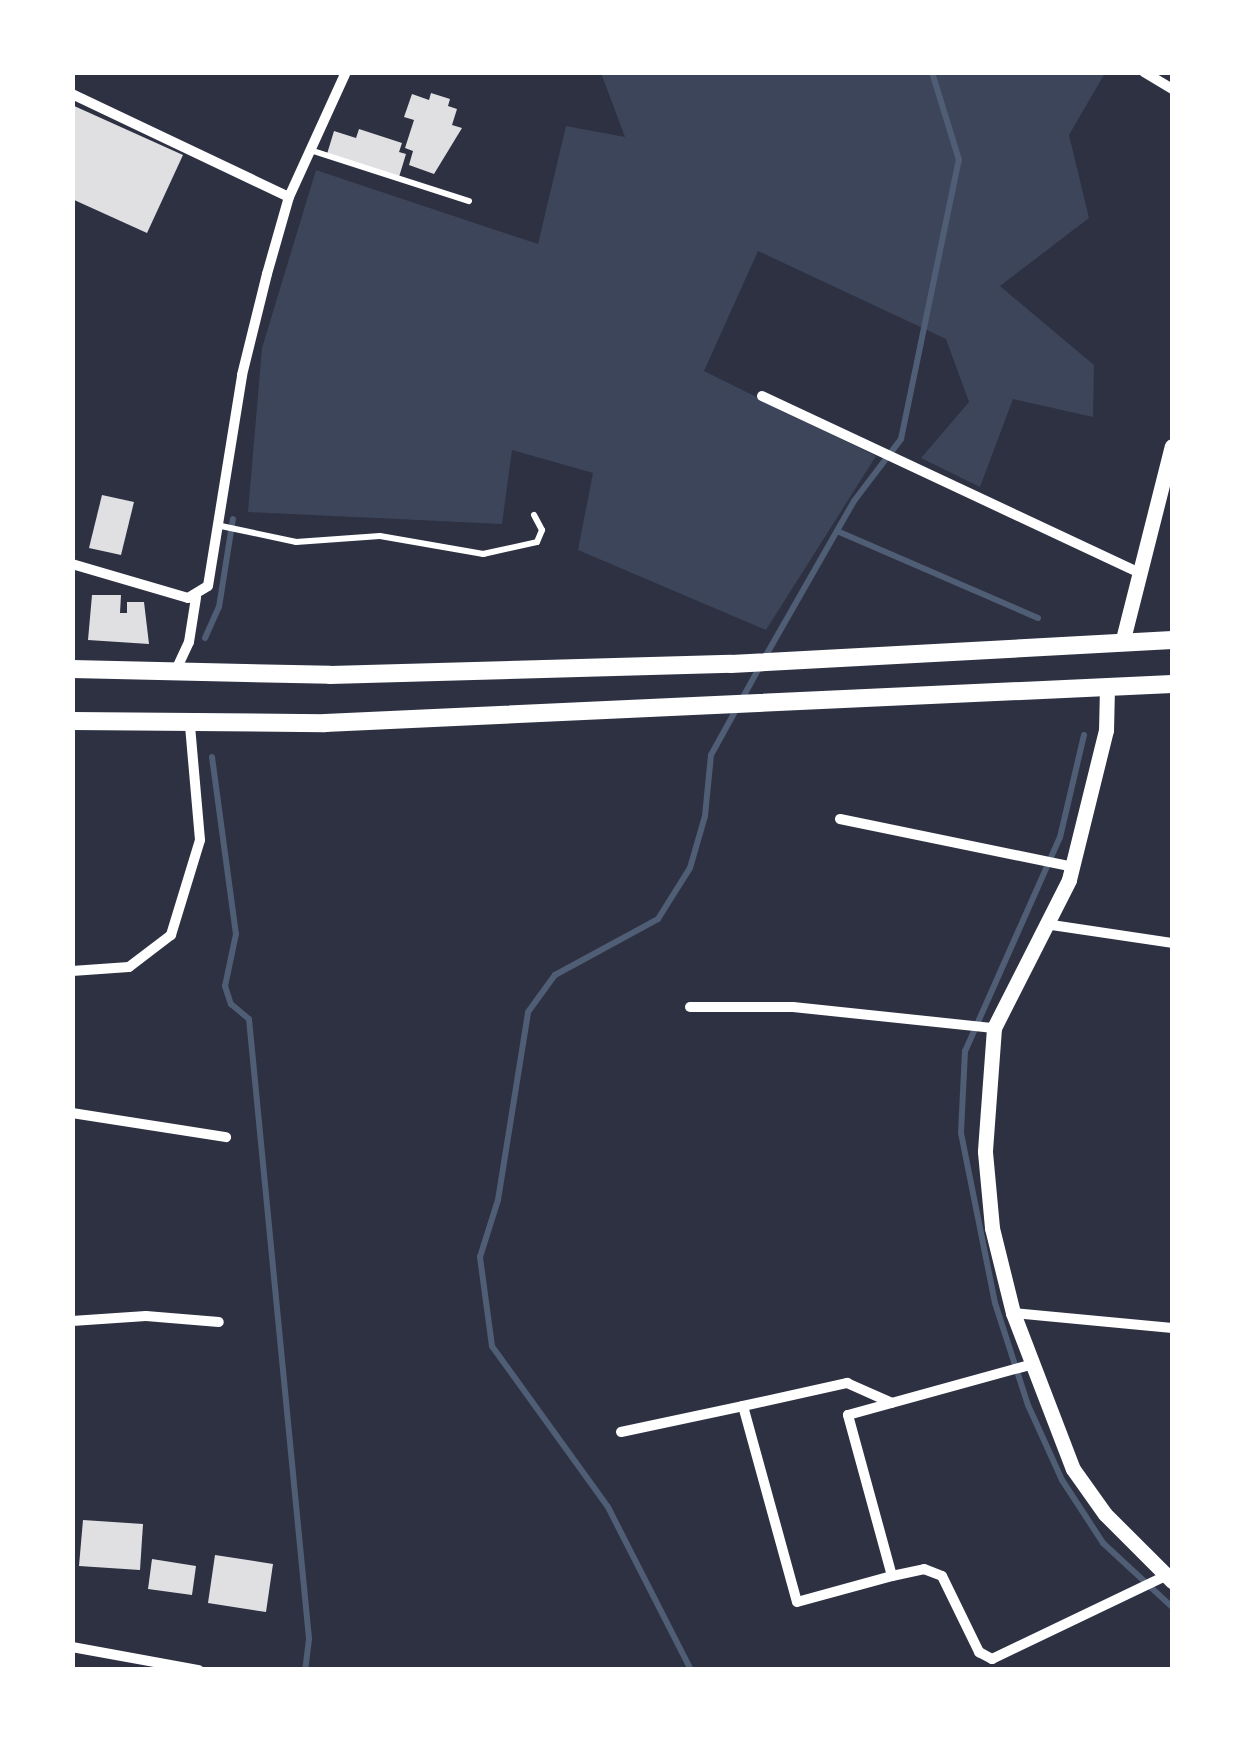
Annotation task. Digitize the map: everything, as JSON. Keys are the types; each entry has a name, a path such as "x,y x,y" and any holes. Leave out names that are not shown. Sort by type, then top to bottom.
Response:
{"main road":[{"path":"72,666 330,675 782,662 1172,640"},
{"path":"72,721 190,726 1172,684"},
{"path":"72,731 121,723"}],"street":[{"path":"176,672 189,642 196,598 213,578 242,375 290,197 346,72"},
{"path":"1144,72 1172,89"},
{"path":"72,94 290,197"},
{"path":"762,396 1140,574"},
{"path":"1122,643 1172,446"},
{"path":"72,564 196,598"},
{"path":"743,1406 797,1602 924,1569 942,1576 984,1659 1159,1582 1074,1469 1020,1368 1013,1313 992,1228 985,1152 981,1025 1045,924 1073,867 1106,730 1107,687"},
{"path":"72,971 129,967 171,936 200,840 190,726"},
{"path":"840,820 1073,867"},
{"path":"1045,924 1172,943"},
{"path":"690,1007 793,1006 981,1025"},
{"path":"72,1114 226,1136"},
{"path":"1013,1313 1172,1328"},
{"path":"72,1321 146,1316 219,1322"},
{"path":"892,1576 848,1415 1020,1368"},
{"path":"621,1432 847,1384 892,1403"},
{"path":"72,1647 199,1670"}],"lane":[{"path":"309,150 469,202"},
{"path":"221,526 296,542 380,536 483,554 536,542 542,530 534,514"}],"shaded area":[{"path":"601,73 1105,73 1069,135 1089,218 1000,286 1094,365 1093,417 1013,399 980,487 921,458 969,402 946,339 758,251 704,371 876,456 766,630 578,550 593,473 512,450 502,524 248,512 262,348 316,170 538,244 566,126 625,137"}],"building":[{"path":"431,93 450,99 448,106 457,109 452,125 462,128 434,174 409,165 413,151 405,148 414,120 404,117 412,94 429,100"},
{"path":"72,105 183,155 147,233 72,199"},
{"path":"359,129 402,143 399,152 406,154 399,177 327,154 334,131 356,138"},
{"path":"102,495 134,502 121,555 89,548"},
{"path":"92,595 121,595 120,613 127,613 127,602 144,602 149,644 88,640"},
{"path":"83,1520 143,1524 140,1570 79,1566"},
{"path":"215,1555 273,1564 266,1612 208,1603"},
{"path":"152,1559 196,1566 192,1595 148,1589"}],"waterway":[{"path":"765,657 854,501 901,439 959,160 932,72"},
{"path":"205,638 219,607 233,519"},
{"path":"837,531 1038,618"},
{"path":"691,1670 608,1507 492,1346 480,1257 498,1200 528,1012 555,975 658,919 690,868 705,816 711,755 759,668"},
{"path":"1084,735 1060,837 965,1051 961,1133 995,1303 1028,1405 1062,1480 1103,1543 1172,1607"},
{"path":"212,757 236,934 225,986 231,1004 249,1019 309,1639 305,1670"}]}
